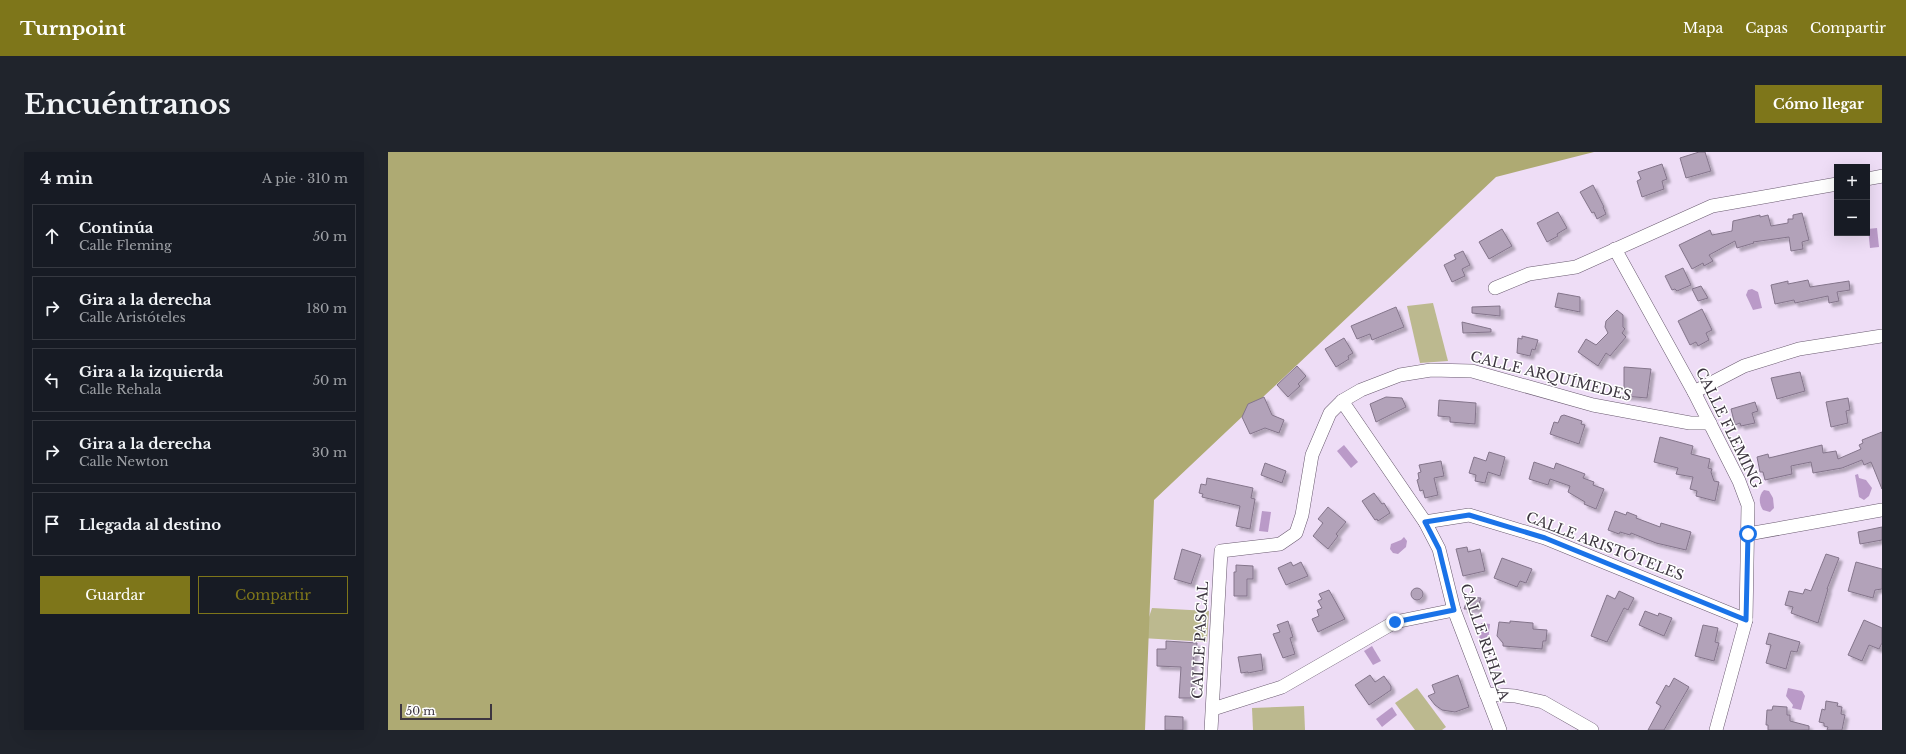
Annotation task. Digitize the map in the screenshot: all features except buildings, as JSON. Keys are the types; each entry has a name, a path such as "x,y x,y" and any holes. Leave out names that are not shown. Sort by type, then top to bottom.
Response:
{"street":[{"path":"1870,178 1882,176"},
{"path":"1495,288 1529,274 1576,267 1712,206 1834,185"},
{"name":"CALLE FLEMING","path":"1615,249 1710,422 1739,481 1748,505 1746,620 1716,730"},
{"path":"1694,392 1744,366 1799,349 1882,336"},
{"name":"CALLE ARQUÍMEDES","path":"1221,551 1280,544 1296,532 1302,515 1312,455 1330,412 1342,401 1361,390 1400,375 1431,370 1472,371 1593,405 1690,423 1710,422"},
{"name":"CALLE REHALA","path":"1342,401 1425,522 1439,549 1454,610 1486,694 1496,729"},
{"path":"1748,534 1882,510"},
{"name":"CALLE ARISTÓTELES","path":"1425,522 1469,515 1545,538 1746,620"},
{"name":"CALLE PASCAL","path":"1211,730 1221,551"},
{"path":"1213,709 1282,687 1395,622 1454,610"},
{"path":"1486,694 1515,696 1543,702 1592,730"}],"shaded area":[{"path":"388,152 1594,152 1496,177 1154,500 1145,730 388,730"},
{"path":"1877,228 1879,247 1870,248 1869,236 1870,236 1870,229"},
{"path":"1752,289 1758,292 1762,308 1753,310 1746,295 1748,290"},
{"path":"1433,303 1448,361 1420,363 1407,306"},
{"path":"1344,445 1358,462 1351,468 1337,451"},
{"path":"1858,474 1859,478 1866,480 1872,488 1869,496 1864,500 1859,497 1855,475"},
{"path":"1764,490 1769,491 1773,498 1774,508 1770,512 1763,510 1761,505 1760,497"},
{"path":"1262,511 1271,512 1268,532 1259,531"},
{"path":"1404,537 1407,541 1406,547 1398,554 1393,553 1390,549 1391,544 1401,540"},
{"path":"1152,608 1209,611 1207,642 1142,638"},
{"path":"1481,623 1490,624 1488,642 1479,641"},
{"path":"1372,646 1381,661 1373,665 1364,651"},
{"path":"1417,688 1446,727 1442,730 1415,730 1395,703"},
{"path":"1788,688 1802,691 1805,696 1801,710 1792,708 1793,705 1786,696"},
{"path":"1304,706 1305,730 1253,730 1252,708"},
{"path":"1392,707 1397,715 1382,727 1376,719"}],"route":[{"path":"1395,622 1454,610 1439,549 1425,522 1469,515 1545,538 1746,620 1748,534"}]}
